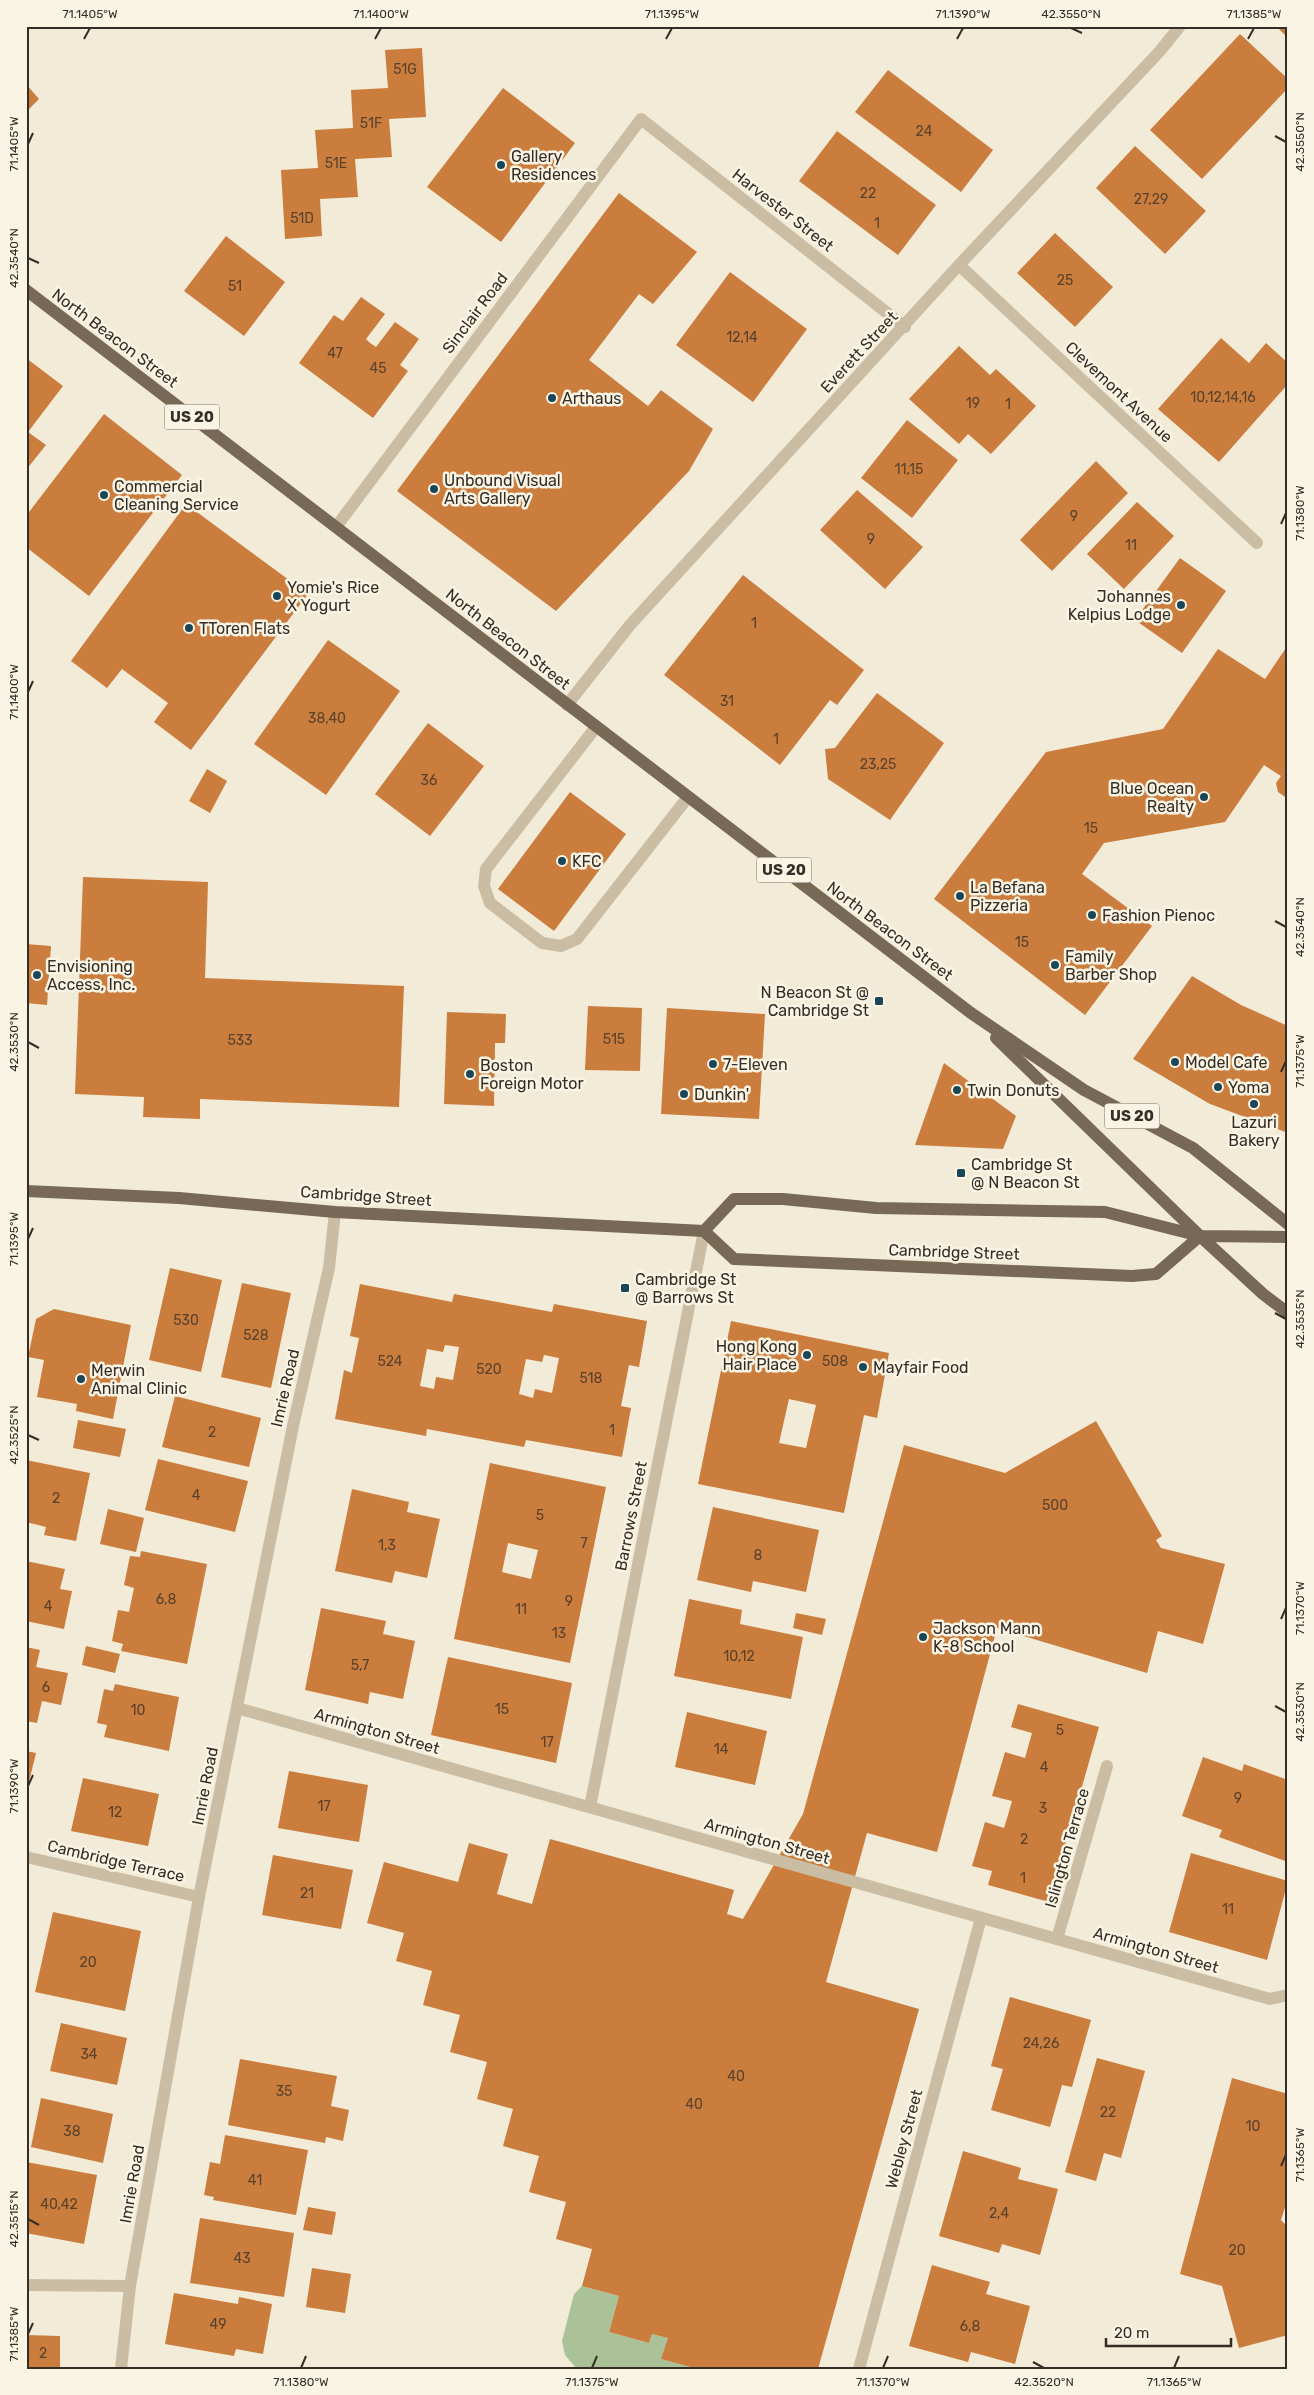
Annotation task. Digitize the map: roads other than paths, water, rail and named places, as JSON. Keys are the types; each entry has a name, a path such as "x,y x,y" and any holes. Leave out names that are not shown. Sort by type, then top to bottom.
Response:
{"main road":[{"name":"North Beacon Street","path":"26,290 971,1013 1084,1090 1193,1148 1288,1224"},
{"name":"North Beacon Street","path":"971,1013 1200,1236"},
{"name":"Cambridge Street","path":"26,1191 179,1198 335,1212 704,1231 734,1259 835,1264 1156,1274 1200,1236"},
{"path":"704,1231 734,1199 774,1199 876,1208 1105,1212 1200,1236 1288,1237"},
{"name":"US 20","path":"1200,1236 1263,1294 1288,1313"}],"street":[{"name":"Everett Street","path":"567,705 630,625 959,266 1160,51 1180,26"},
{"name":"Harvester Street","path":"640,119 905,327"},
{"name":"Sinclair Road","path":"336,527 640,119"},
{"name":"Clevemont Avenue","path":"959,266 1258,543"},
{"path":"596,727 486,869 484,886 490,903 535,938 542,943 561,946 577,939 688,797"},
{"name":"Imrie Road","path":"121,2369 130,2286 199,1897 293,1426 329,1268 335,1212"},
{"name":"Barrows Street","path":"590,1807 704,1231"},
{"name":"Armington Street","path":"237,1708 1270,1999 1288,1995"},
{"name":"Islington Terrace","path":"1057,1939 1107,1766"},
{"name":"Cambridge Terrace","path":"26,1857 199,1897"},
{"name":"Webley Street","path":"859,2369 981,1918"},
{"path":"26,2285 130,2286"}],"place":[{"name":"Gallery Residences","path":"501,165"},
{"name":"Arthaus","path":"552,398"},
{"name":"Unbound Visual Arts Gallery","path":"434,489"},
{"name":"Commercial Cleaning Service","path":"104,495"},
{"name":"Yomie's Rice X Yogurt","path":"277,596"},
{"name":"Johannes Kelpius Lodge","path":"1181,605"},
{"name":"TToren Flats","path":"189,628"},
{"name":"Blue Ocean Realty","path":"1204,797"},
{"name":"KFC","path":"562,861"},
{"name":"La Befana Pizzeria","path":"960,896"},
{"name":"Fashion Pienoc","path":"1092,915"},
{"name":"Family Barber Shop","path":"1055,965"},
{"name":"Envisioning Access, Inc.","path":"37,975"},
{"name":"N Beacon St @ Cambridge St","path":"879,1001"},
{"name":"Model Cafe","path":"1175,1062"},
{"name":"7-Eleven","path":"713,1064"},
{"name":"Boston Foreign Motor","path":"470,1074"},
{"name":"Yoma","path":"1218,1087"},
{"name":"Twin Donuts","path":"957,1090"},
{"name":"Dunkin'","path":"684,1094"},
{"name":"Lazuri Bakery","path":"1254,1104"},
{"name":"Cambridge St @ N Beacon St","path":"961,1173"},
{"name":"Cambridge St @ Barrows St","path":"625,1288"},
{"name":"Hong Kong Hair Place","path":"807,1355"},
{"name":"Mayfair Food","path":"863,1367"},
{"name":"Merwin Animal Clinic","path":"81,1379"},
{"name":"Jackson Mann K-8 School","path":"923,1637"}]}
